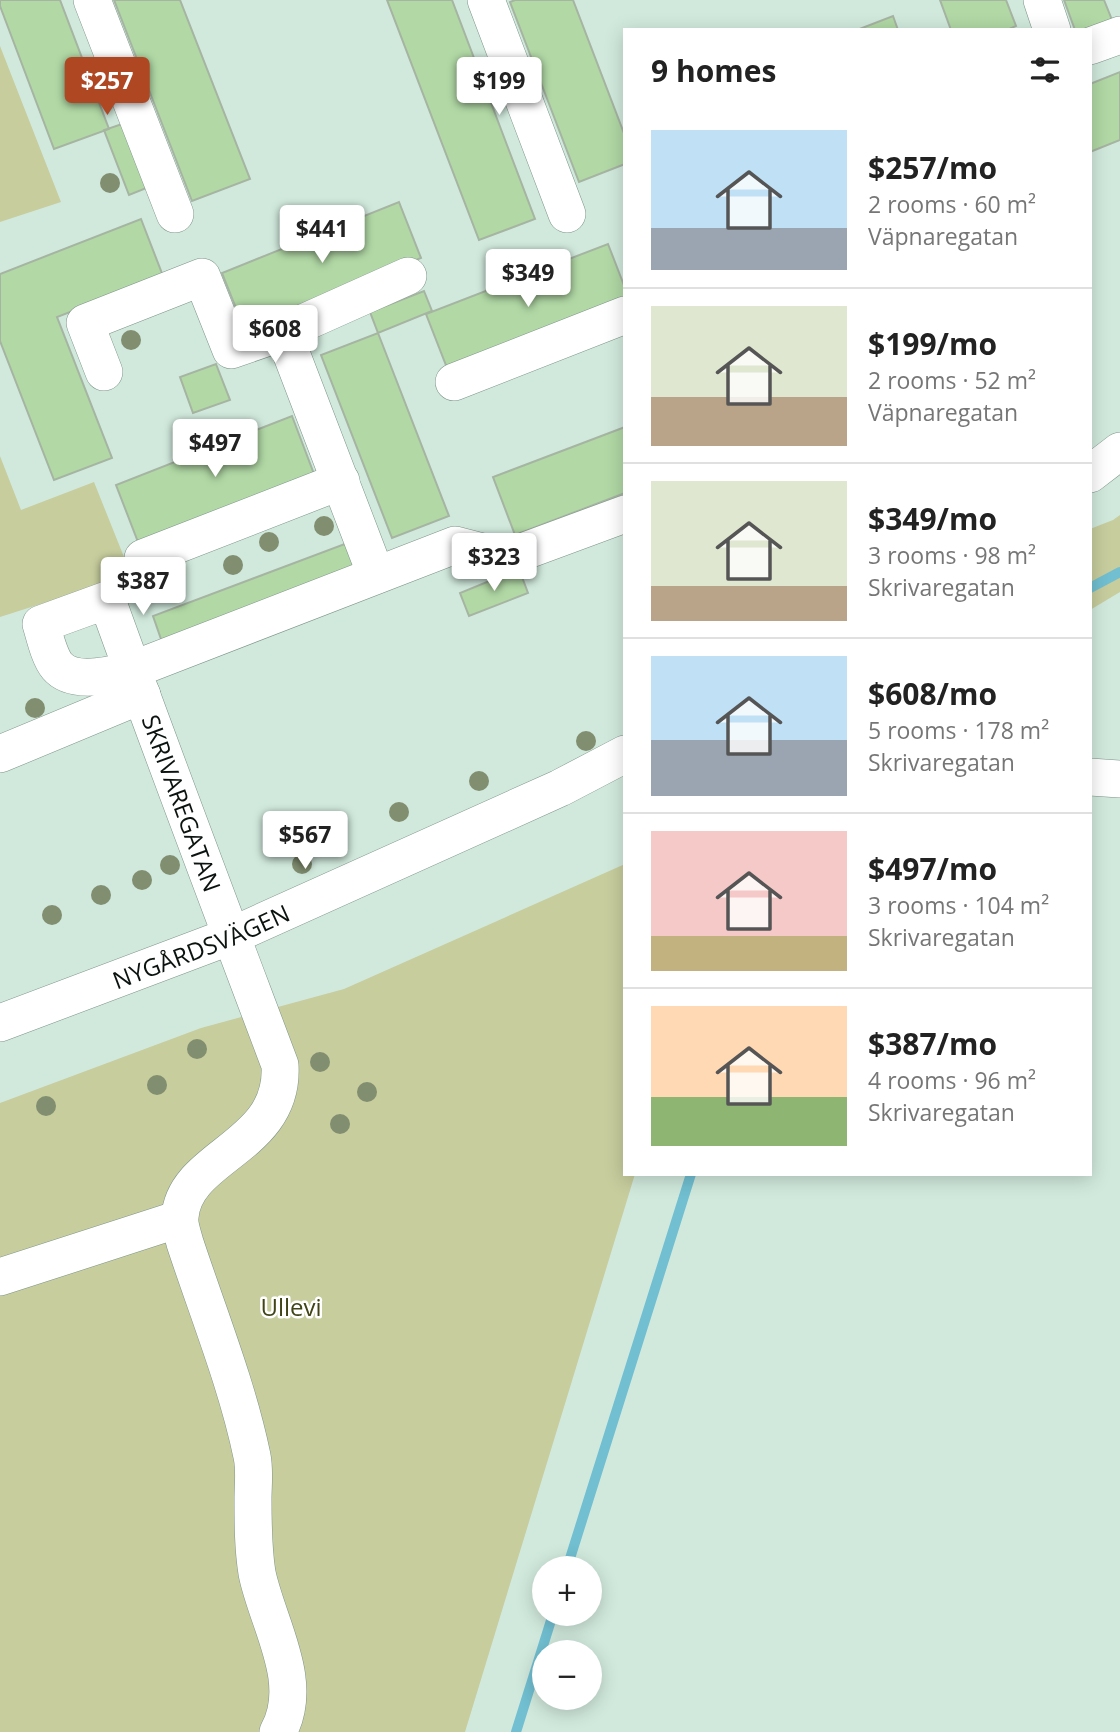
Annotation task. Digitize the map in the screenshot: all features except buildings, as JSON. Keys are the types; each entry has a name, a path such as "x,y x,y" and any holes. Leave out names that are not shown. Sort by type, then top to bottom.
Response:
{"street":[{"path":"93,0 175,214"},
{"path":"486,0 567,214"},
{"path":"1042,0 1051,28"},
{"path":"1092,45 1120,35"},
{"path":"104,372 85,323 202,278 231,350 283,332 408,276"},
{"path":"454,382 623,316"},
{"path":"283,332 376,575"},
{"path":"1092,472 1120,451"},
{"path":"143,558 341,481"},
{"path":"0,754 137,683 376,575 455,545 506,558 623,515"},
{"name":"SKRIVAREGATAN","path":"137,683 281,1065 281,1082 271,1111 240,1145 192,1185 179,1219"},
{"name":"NYGÅRDSVÄGEN","path":"0,1023 231,936 560,789 623,755"},
{"path":"1092,777 1120,779"},
{"path":"0,1277 179,1219 253,1460 253,1535 257,1572 288,1686 288,1702 278,1732"}],"green space":[{"path":"0,46 61,202 0,222"},
{"path":"0,456 21,510 94,482 128,567 97,586 0,617"},
{"path":"1120,515 1120,592 1092,609 1092,528"},
{"name":"Ullevi","path":"623,865 623,1176 634,1176 465,1732 0,1732 0,1103 201,1028 344,989"}],"waterway":[{"path":"1092,587 1120,572"},
{"path":"571,1556 690,1176"},
{"path":"516,1732 549,1626"}]}
